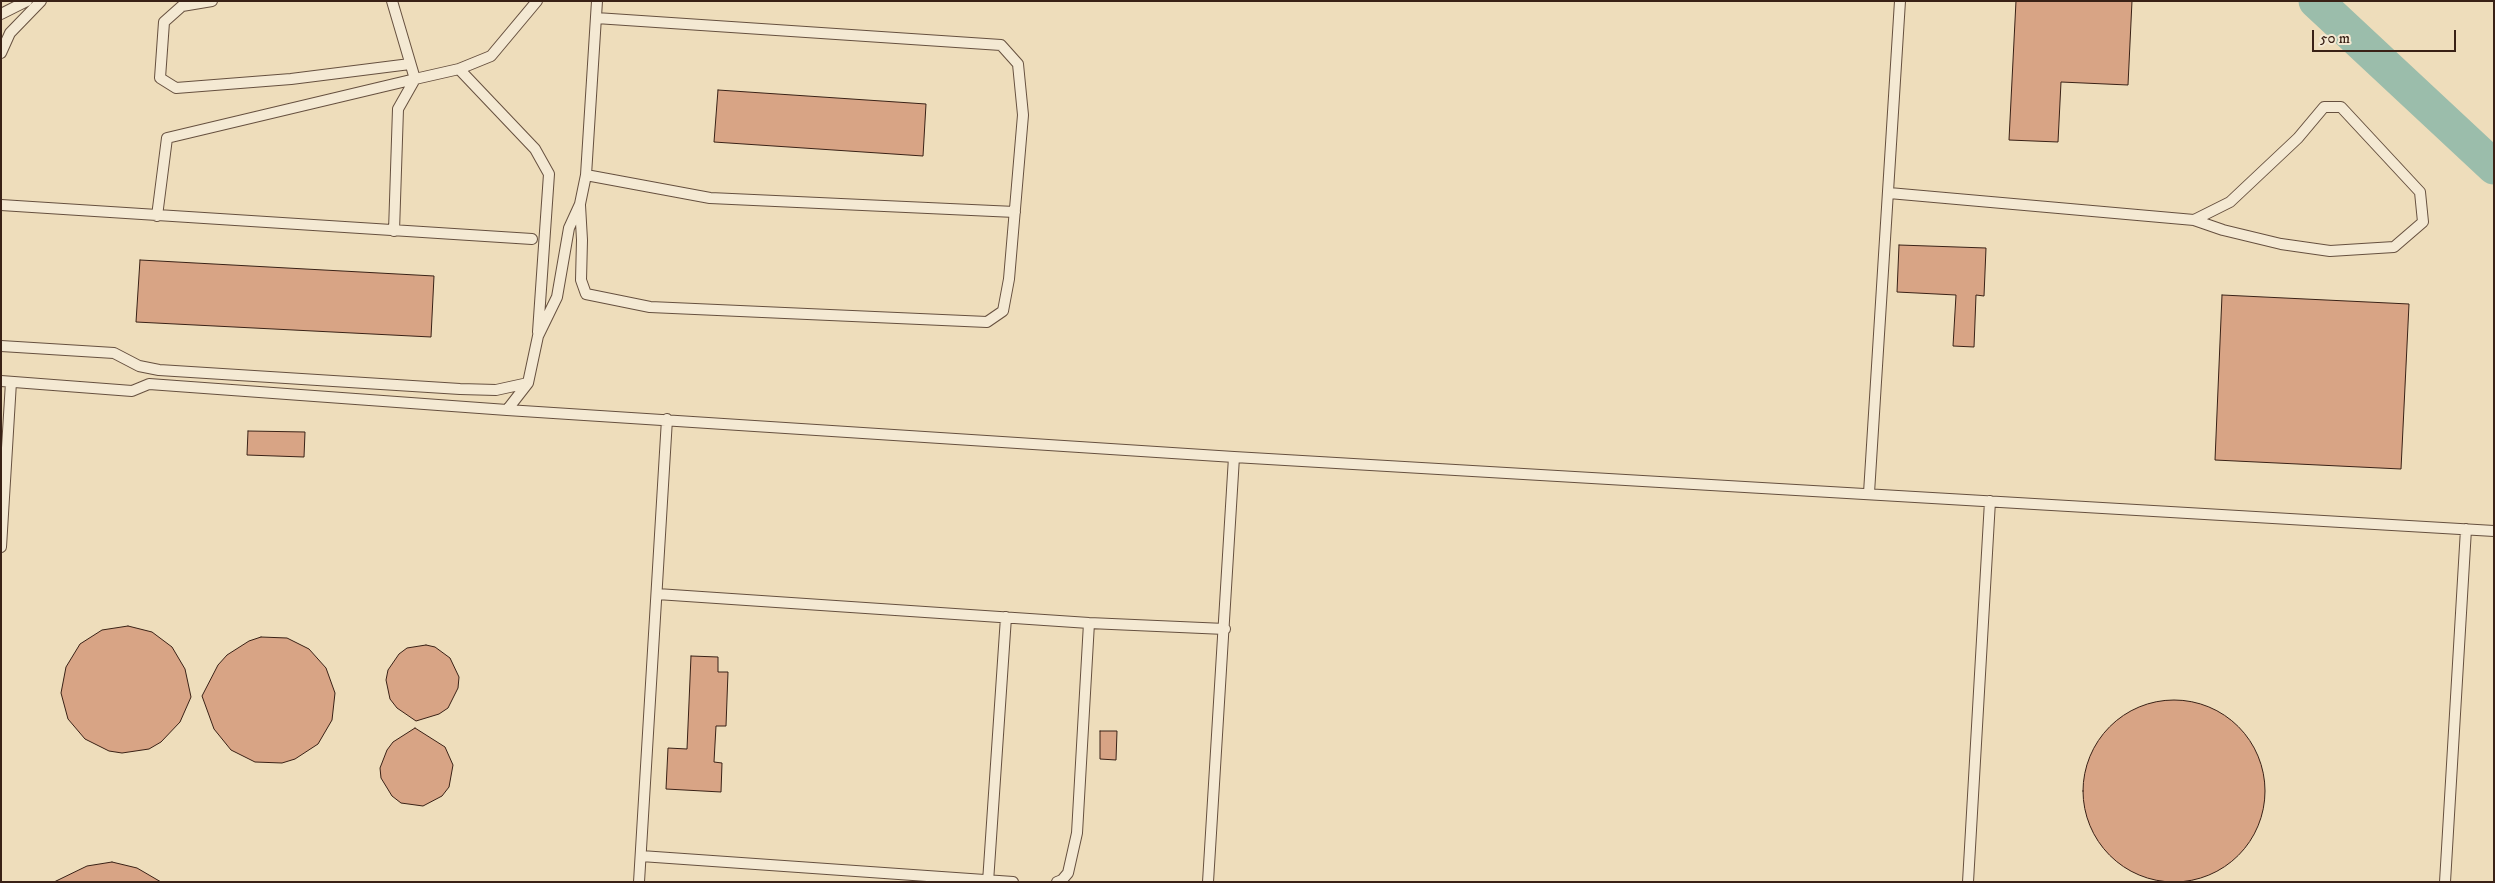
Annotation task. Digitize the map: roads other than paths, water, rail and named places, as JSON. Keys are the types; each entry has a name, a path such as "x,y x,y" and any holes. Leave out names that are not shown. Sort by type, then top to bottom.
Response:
{"lane":[{"path":"1,14 27,1"},
{"path":"1,53 10,33 41,1"},
{"path":"212,1 182,6 164,22 160,78 176,88 291,79 410,64"},
{"path":"392,1 415,79 398,109 394,231"},
{"path":"157,216 167,138 459,69 491,56 537,1"},
{"path":"538,336 558,297 569,228 580,204 586,175 597,1"},
{"path":"1869,493 1900,1"},
{"path":"580,204 582,240 581,280 586,294 650,307 987,322 1003,311 1009,279 1023,115 1018,64 1002,45 596,18"},
{"path":"459,69 535,150 549,174 538,336 528,383 507,410"},
{"path":"1889,193 2194,220 2223,230 2281,244 2330,251 2394,247 2423,222 2420,192 2341,107 2324,108 2298,138 2230,202 2194,220"},
{"path":"586,175 710,198 1015,212"},
{"path":"1,205 532,239"},
{"path":"1,346 114,353 139,366 159,370 460,389 496,390 528,383"},
{"path":"1,547 6,381 132,391 149,384 507,410 1234,457 2494,531"},
{"path":"639,882 666,420"},
{"path":"1208,882 1234,457"},
{"path":"1968,882 1990,501"},
{"path":"2445,882 2466,529"},
{"path":"657,594 1089,623 1224,629"},
{"path":"988,881 1006,617"},
{"path":"1057,882 1062,880 1068,873 1077,833 1089,623"},
{"path":"641,856 1013,882"}],"waterway":[{"path":"2316,1 2494,167"}]}
